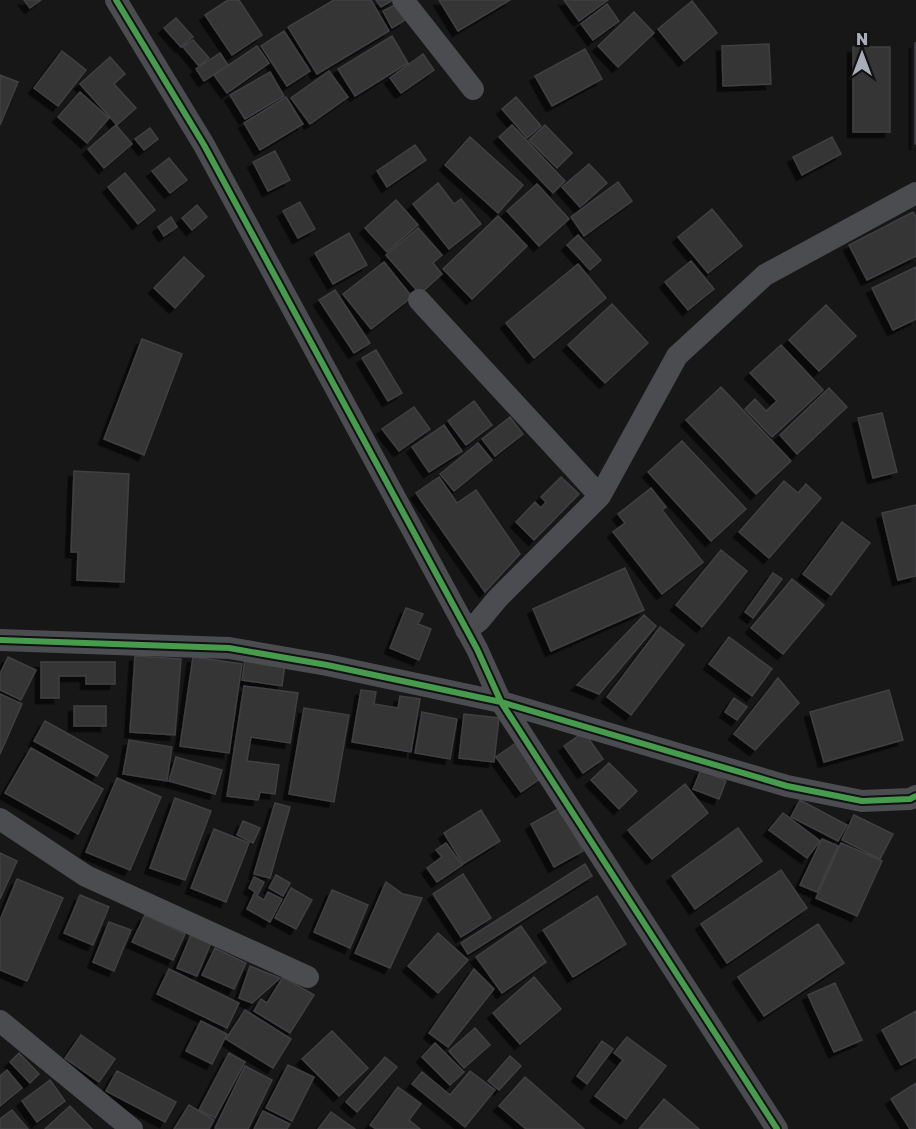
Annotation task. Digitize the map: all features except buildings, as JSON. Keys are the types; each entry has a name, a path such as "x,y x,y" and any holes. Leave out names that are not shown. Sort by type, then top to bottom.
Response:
{"street":[{"path":"116,0 204,145 477,649 501,702 777,1129"},
{"path":"403,0 473,89"},
{"path":"466,630 479,621 498,598 600,496 677,356 765,275 916,193"},
{"path":"419,300 600,496"},
{"path":"0,640 229,648 327,665 501,702 787,786 862,801 910,799 916,796"},
{"path":"0,819 86,876 308,977"},
{"path":"0,1021 132,1129"}],"cycle path":[{"path":"116,0 204,145 477,649 501,702 777,1129"},
{"path":"0,640 229,648 327,665 501,702 787,786 862,801 910,799 916,796"}]}
